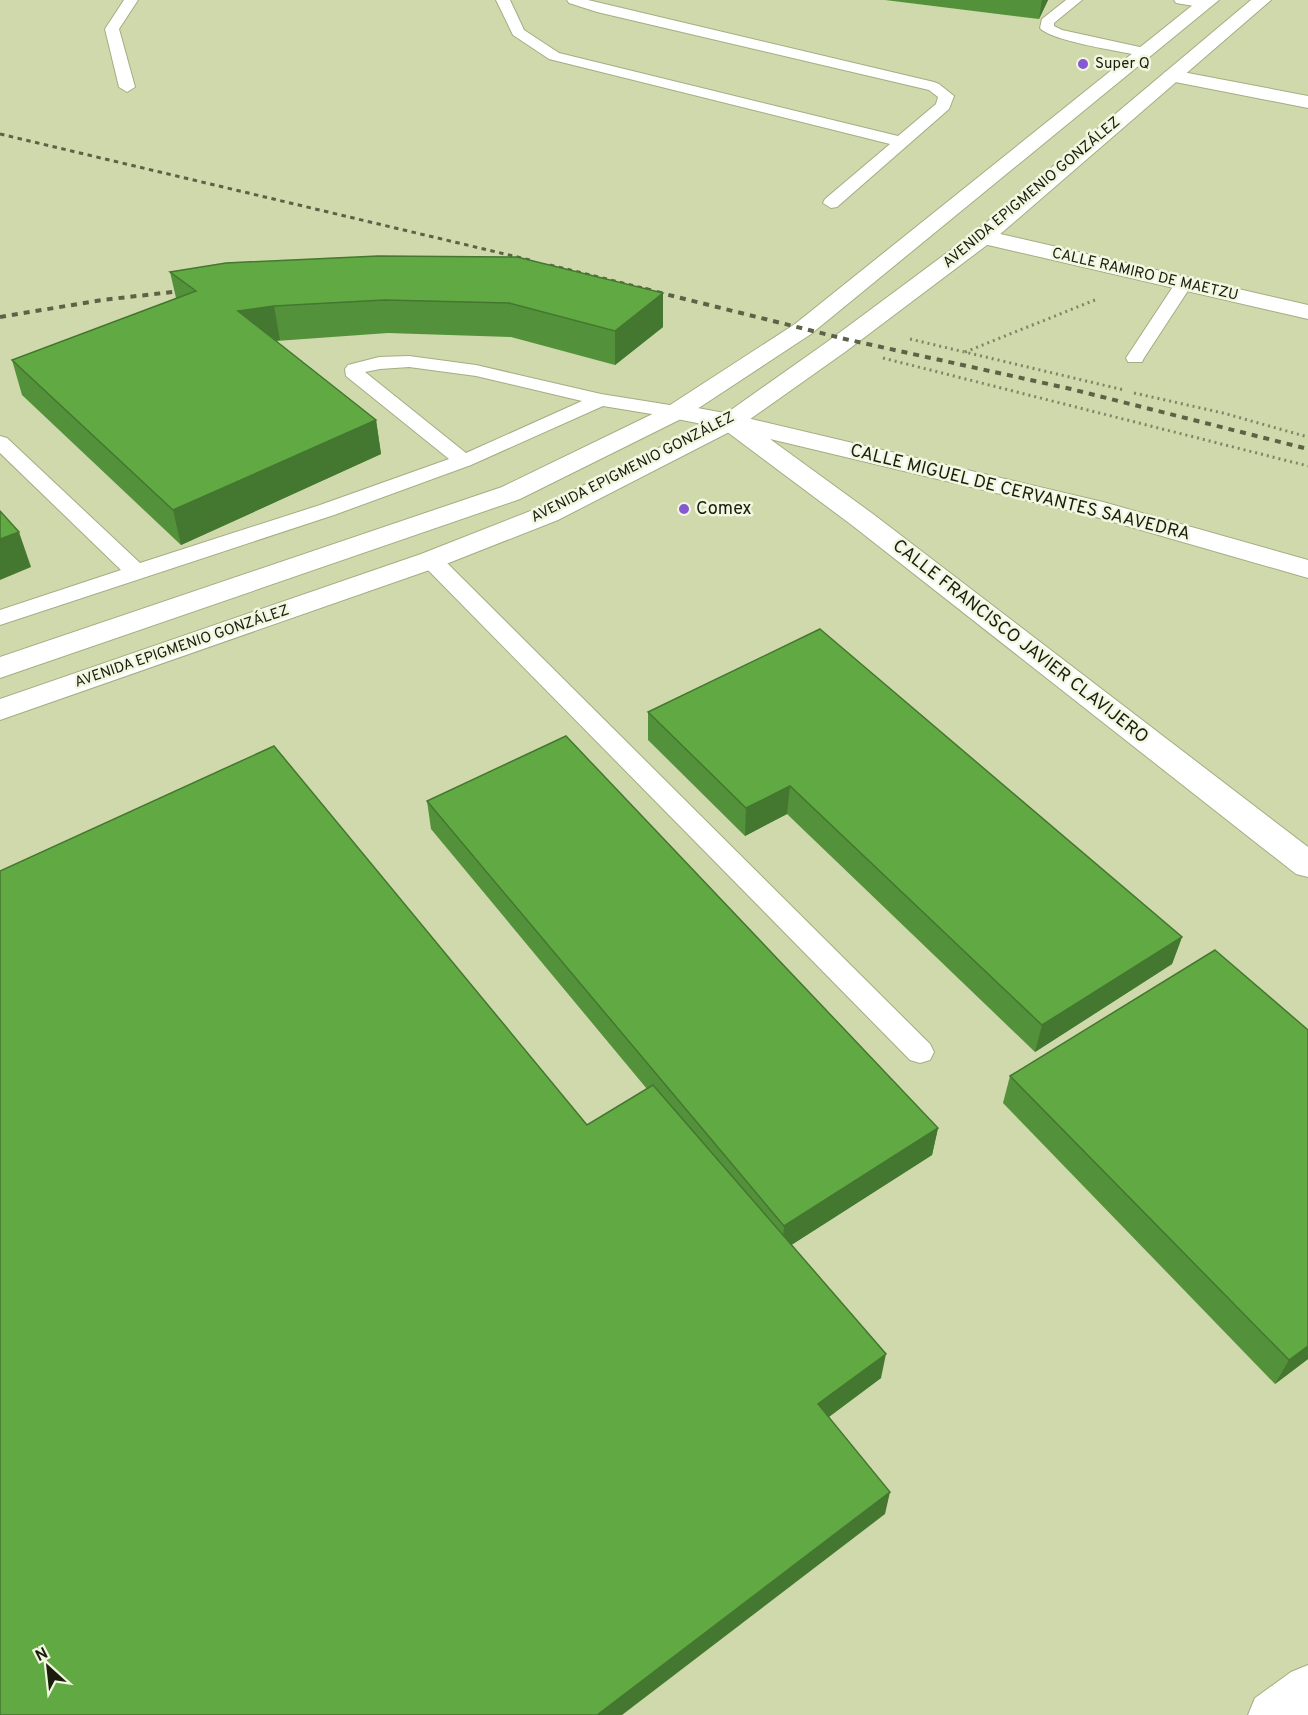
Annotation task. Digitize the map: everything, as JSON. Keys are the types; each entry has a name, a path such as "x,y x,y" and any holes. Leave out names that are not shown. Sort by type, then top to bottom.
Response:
{"main road":[{"name":"AVENIDA EPIGMENIO GONZÁLEZ","path":"0,710 431,560 548,513 730,422 836,347 983,237 1262,0"},
{"name":"AVENIDA EPIGMENIO GONZÁLEZ","path":"2,664 511,493 676,412 803,329 1144,52 1199,1"},
{"path":"1172,76 1308,102"},
{"name":"CALLE RAMIRO DE MAETZU","path":"983,237 1308,312"},
{"name":"CALLE MIGUEL DE CERVANTES SAAVEDRA","path":"676,412 730,422 1103,510 1308,569"},
{"name":"CALLE FRANCISCO JAVIER CLAVIJERO","path":"730,422 863,520 1308,865"},
{"path":"1272,1715 1308,1689"}],"lane":[{"path":"127,87 112,29 131,0"},
{"path":"503,0 518,32 554,56 901,142"},
{"path":"574,0 602,9 934,87 945,96 943,106 831,203"},
{"path":"1075,0 1047,22 1047,28 1057,33 1144,52"},
{"path":"1135,358 1184,283"},
{"path":"464,461 363,382 356,376 355,369 368,364 401,362 462,367 601,400 676,412"},
{"path":"0,618 327,510 464,461 601,400"},
{"path":"0,442 136,572"},
{"path":"431,560 920,1052"}],"path":[{"path":"963,353 1154,276"},
{"path":"863,326 963,353 1223,413 1308,437"},
{"path":"836,347 1308,466"}],"building":[{"path":"378,256 517,257 663,293 615,331 509,303 384,300 274,306 238,311 376,420 173,510 12,360 196,291 170,272 226,263"},
{"path":"0,511 19,532 0,539"},
{"path":"820,629 1182,937 1042,1025 790,786 746,808 648,712"},
{"path":"566,736 938,1128 784,1226 427,801"},
{"path":"274,746 587,1125 653,1085 886,1354 818,1404 890,1492 597,1715 0,1715 0,871"},
{"path":"1215,950 1308,1030 1308,1346 1289,1360 1010,1076"}],"railway":[{"path":"0,134 530,260"},
{"path":"550,265 651,290"},
{"path":"645,289 845,339 1071,389 1308,449"},
{"path":"0,317 102,300 190,290 187,290"}],"place":[{"name":"Super Q","path":"1083,64"},
{"name":"Comex","path":"684,509"}]}
